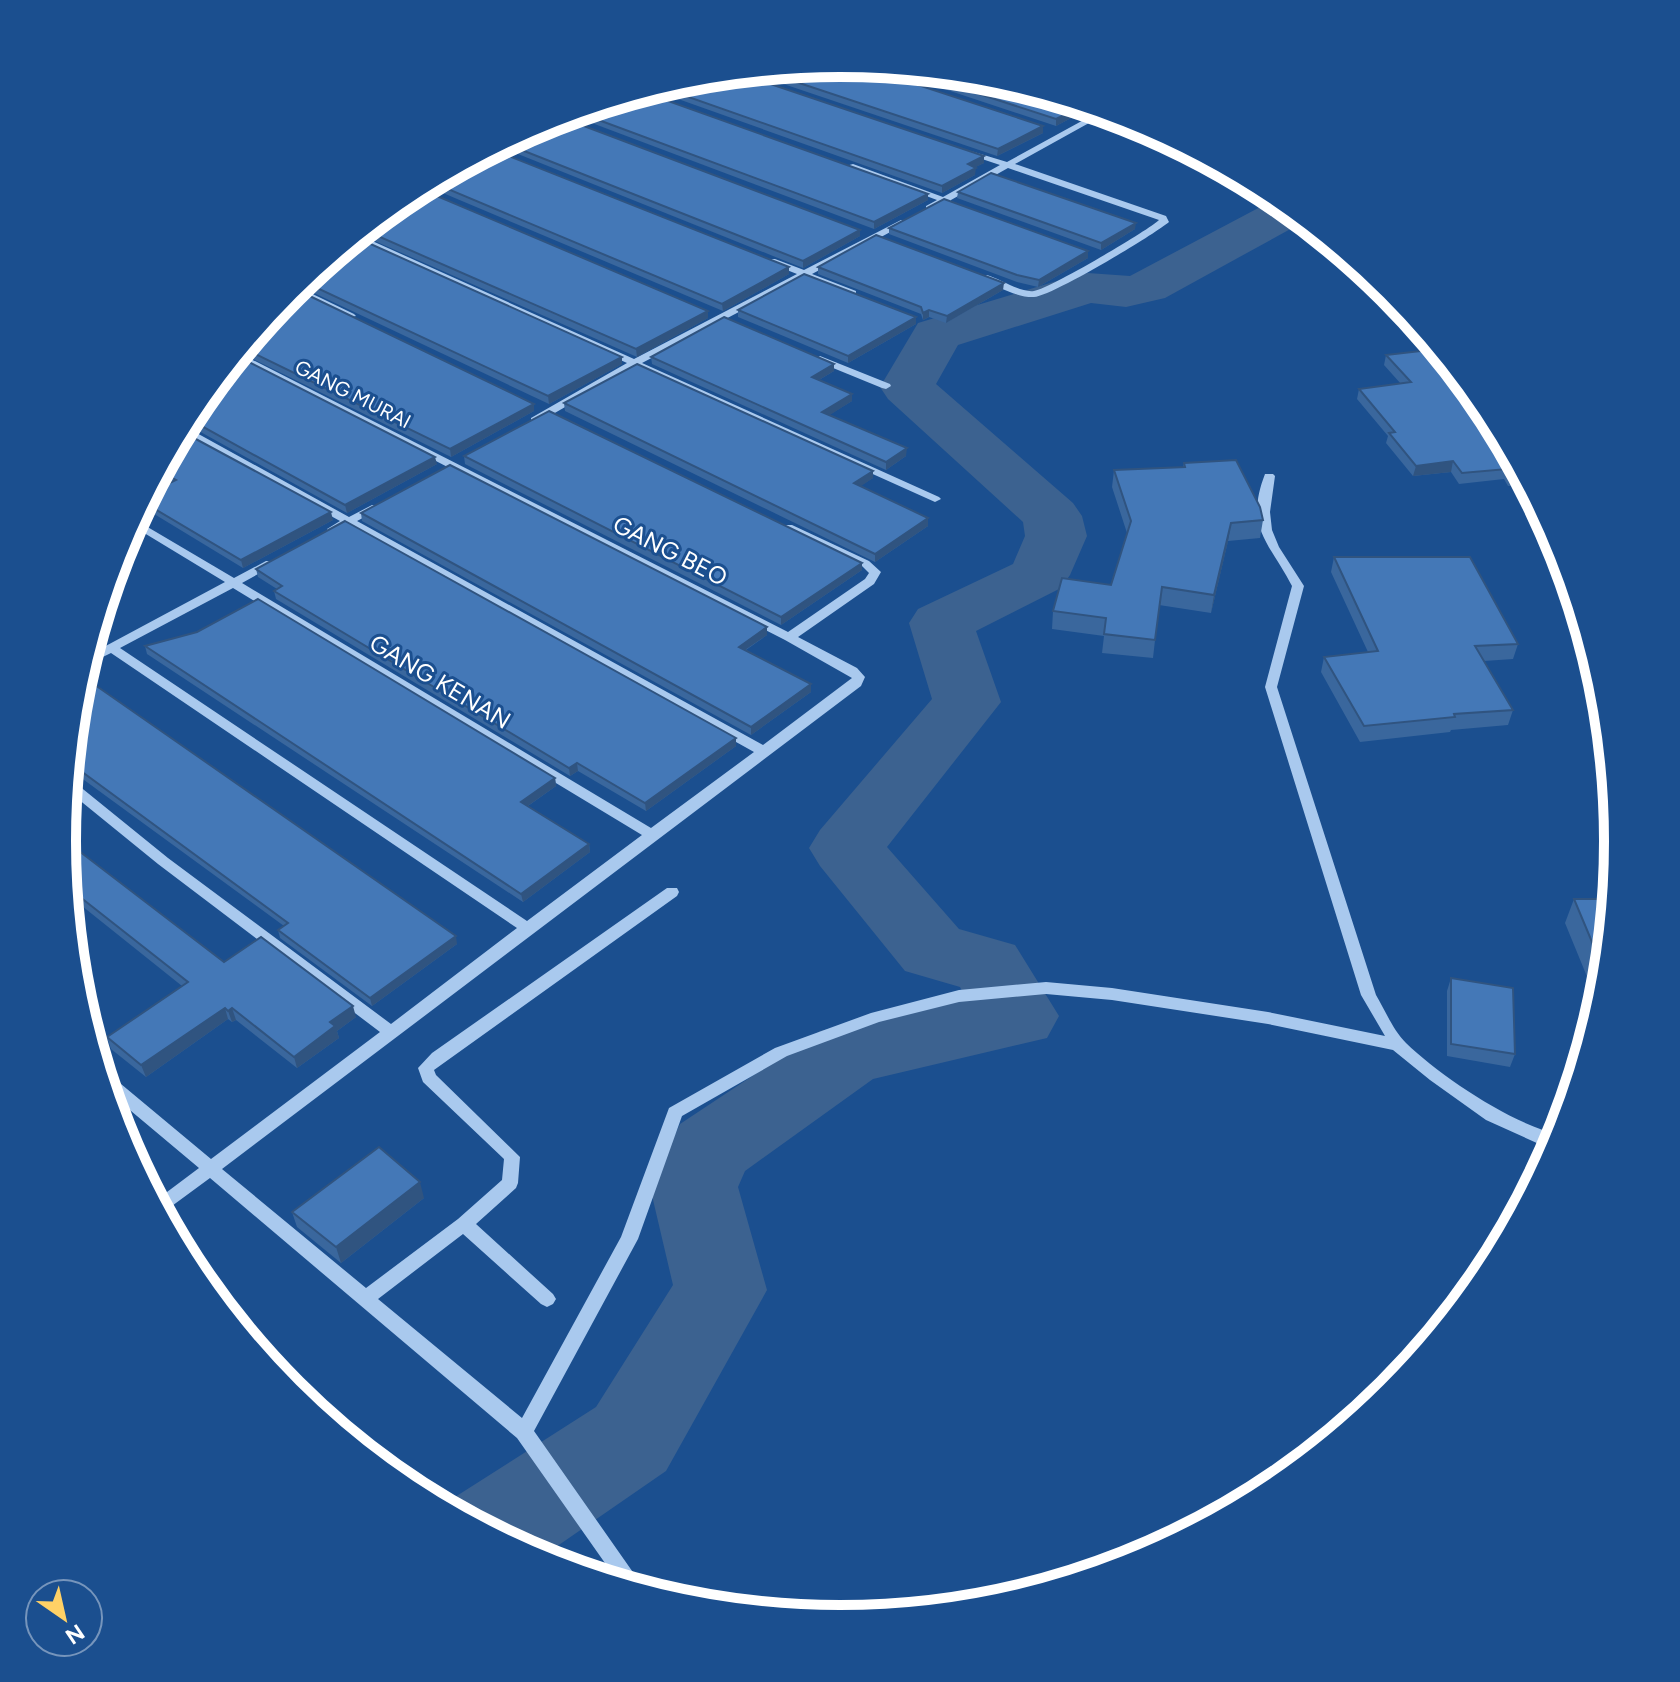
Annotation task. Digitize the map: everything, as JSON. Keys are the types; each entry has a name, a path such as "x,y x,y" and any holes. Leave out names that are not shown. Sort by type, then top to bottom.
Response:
{"street":[{"path":"521,428 636,362 876,237 1090,119"},
{"path":"1049,129 1063,134"},
{"path":"961,149 1163,218 1164,222 1102,256 1050,291 1038,294 974,273"},
{"path":"844,164 959,205"},
{"path":"862,231 890,242"},
{"path":"367,242 935,499"},
{"path":"1088,251 1102,256"},
{"path":"761,256 860,296"},
{"path":"307,295 364,323"},
{"path":"706,311 734,323"},
{"path":"803,352 886,386"},
{"name":"GANG MURAI","path":"247,360 453,464"},
{"path":"534,406 562,420"},
{"path":"167,1201 392,1033 526,927 763,751 193,435"},
{"path":"440,471 467,457"},
{"name":"GANG BEO","path":"453,464 789,637 859,677 856,683 763,751"},
{"path":"1269,476 1263,515 1271,545 1290,569 1298,586 1271,687 1369,995 1398,1045 1492,1115 1544,1138"},
{"path":"325,534 390,500"},
{"path":"778,522 865,563 875,572 870,581 789,637"},
{"name":"GANG KENAN","path":"143,528 651,834"},
{"path":"99,655 285,555"},
{"path":"112,648 526,927"},
{"path":"78,792 163,861 392,1033"},
{"path":"365,1299 464,1224 510,1183 512,1157 429,1078 426,1068 672,892"},
{"path":"524,1432 629,1239 675,1112 781,1052 876,1017 959,996 1046,988 1112,994 1268,1018 1398,1045"},
{"path":"119,1091 524,1432 624,1573"},
{"path":"464,1224 547,1299"}],"building":[{"path":"840,77 904,80 1043,126 998,149 788,79"},
{"path":"764,82 984,156 968,164 976,168 942,186 681,94"},
{"path":"956,87 1038,103 1069,113 1056,119"},
{"path":"662,99 928,194 874,222 594,118"},
{"path":"578,124 860,230 803,261 518,149"},
{"path":"505,155 789,267 722,304 445,188"},
{"path":"991,173 1136,223 1101,243 958,192"},
{"path":"434,195 708,311 636,349 375,235"},
{"path":"944,199 1088,251 1039,280 1017,275 889,228"},
{"path":"876,235 1004,283 947,316 929,310 923,313 921,307 818,267"},
{"path":"366,242 622,357 548,396 315,287"},
{"path":"804,274 916,317 848,356 738,310"},
{"path":"307,295 534,404 450,449 253,353"},
{"path":"724,317 834,364 812,377 852,394 822,412 907,448 886,462 651,357"},
{"path":"1425,350 1475,417 1502,459 1510,474 1507,469 1462,473 1453,461 1416,466 1389,433 1395,432 1359,389 1411,382 1386,355"},
{"path":"246,361 435,457 345,505 200,425"},
{"path":"637,364 873,471 854,483 928,518 875,554 564,403"},
{"path":"549,411 862,563 781,617 464,456"},
{"path":"192,437 331,512 241,560 153,508 164,486 176,480 169,476"},
{"path":"1236,460 1260,507 1263,520 1231,523 1214,595 1162,587 1155,640 1104,634 1106,618 1053,611 1062,578 1111,585 1131,521 1114,470 1185,467 1184,463"},
{"path":"450,465 767,627 739,647 811,684 751,727 361,513"},
{"path":"345,521 736,738 645,803 577,763 569,768 274,591 282,586 256,569"},
{"path":"1334,557 1470,557 1518,644 1475,646 1513,710 1364,726 1324,657 1378,651"},
{"path":"258,599 555,778 521,802 589,844 521,894 145,646 197,632"},
{"path":"95,685 456,936 370,998 278,930 288,923 80,770 92,686"},
{"path":"76,849 224,962 261,937 353,1006 330,1022 335,1026 294,1057 232,1008 228,1011 225,1008 141,1065 107,1037 188,982 78,896"},
{"path":"1574,899 1601,899 1595,950"},
{"path":"1451,978 1513,988 1515,1054 1451,1044"},
{"path":"379,1147 420,1182 336,1247 292,1212"}],"waterway":[{"path":"501,1525 631,1439 721,1290 694,1187 711,1149 849,1053 1018,1016 987,965 933,951 846,848 967,702 941,623 1039,575 1056,536 1052,516 907,387 937,334 1088,288 1126,292 1147,287 1278,216"}]}
